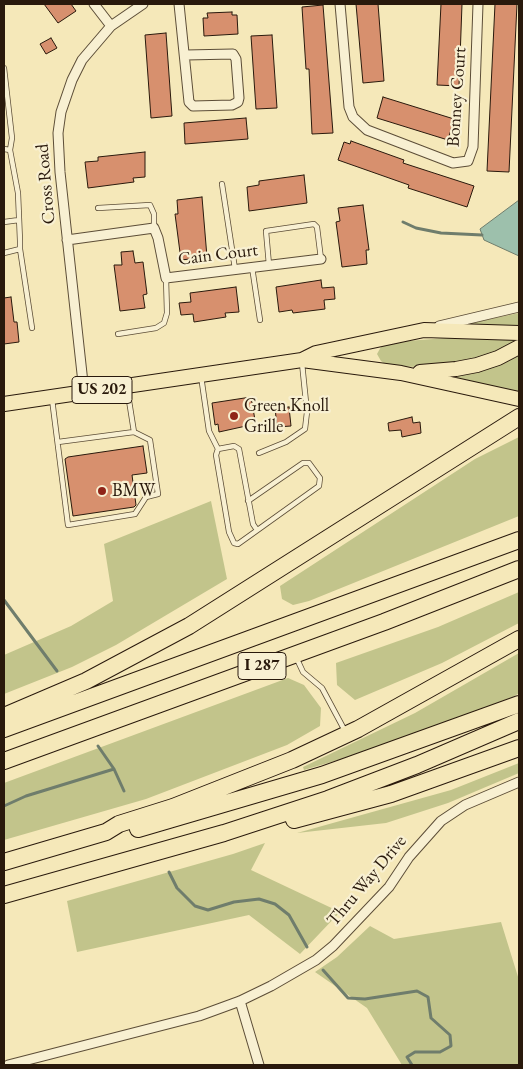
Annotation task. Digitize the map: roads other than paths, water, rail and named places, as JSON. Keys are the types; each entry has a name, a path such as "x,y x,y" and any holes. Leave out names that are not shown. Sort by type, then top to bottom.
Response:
{"highway":[{"name":"US 202","path":"302,360 316,353 371,343 424,330 519,333"},
{"path":"371,343 366,356 368,362 375,369"},
{"path":"401,373 456,370 498,358 519,347"},
{"name":"US 202","path":"4,404 302,360 401,373 519,399"},
{"path":"4,716 86,681 190,626 519,417"},
{"name":"I 287","path":"4,729 69,703 519,540"},
{"name":"I 287","path":"4,761 295,655 519,569"},
{"path":"4,862 106,832 119,824 225,787 346,734 445,682 519,639"},
{"path":"106,832 122,833 322,775 519,704"},
{"path":"224,834 378,780 519,721"},
{"path":"4,895 224,834 340,809 391,794 519,748"}],"street":[{"path":"94,4 111,26"},
{"name":"Cross Road","path":"84,392 60,172 58,133 60,112 82,60 111,26 143,4"},
{"path":"179,4 186,55 189,102 192,106 232,105 238,102 240,98 236,59 233,54 186,55"},
{"name":"Bonney Court","path":"340,4 349,107 353,117 366,130 453,163 468,161 473,147 478,4"},
{"path":"67,240 154,228"},
{"name":"Cain Court","path":"154,228 158,238 166,278 321,259"},
{"path":"424,330 519,307"},
{"name":"Thru Way Drive","path":"8,1065 199,1016 240,1001 316,960 333,946 382,894 409,857 440,822 465,805 519,782"},
{"path":"240,1001 259,1065"}],"lane":[{"path":"4,68 6,107 12,138 10,150 18,193 20,249 32,328"},
{"path":"4,149 10,150"},
{"path":"222,184 235,269"},
{"path":"98,208 150,205 154,214 154,228"},
{"path":"4,222 19,220"},
{"path":"269,265 265,237 268,230 316,225 321,259"},
{"path":"4,253 20,249"},
{"path":"252,267 260,320"},
{"path":"118,334 156,328 164,323 166,313 166,278"},
{"path":"259,453 286,442 305,429 307,412 302,360"},
{"path":"200,375 210,436 218,449"},
{"path":"127,386 134,432"},
{"path":"51,397 68,524 135,514 146,497 158,494 150,440 134,432 58,442"},
{"path":"218,449 234,446 239,449 253,524 257,530"},
{"path":"218,449 216,455 232,542 238,544 319,486 320,478 310,464 305,462 248,501"},
{"path":"295,655 303,672 326,694 346,734"}],"waterway":[{"path":"403,222 416,228 441,233 482,235"},
{"path":"4,600 57,671"},
{"path":"98,746 114,769 124,791"},
{"path":"4,806 26,796 114,769"},
{"path":"169,872 177,888 195,906 208,910 234,902 259,899 275,904 289,915 307,947"},
{"path":"323,970 348,998 365,999 417,991 428,997 431,1018 450,1035 451,1046 440,1052 415,1052 407,1057 412,1065"}],"place":[{"name":"Green Knoll Grille","path":"234,416"},
{"name":"BMW","path":"102,491"}]}
